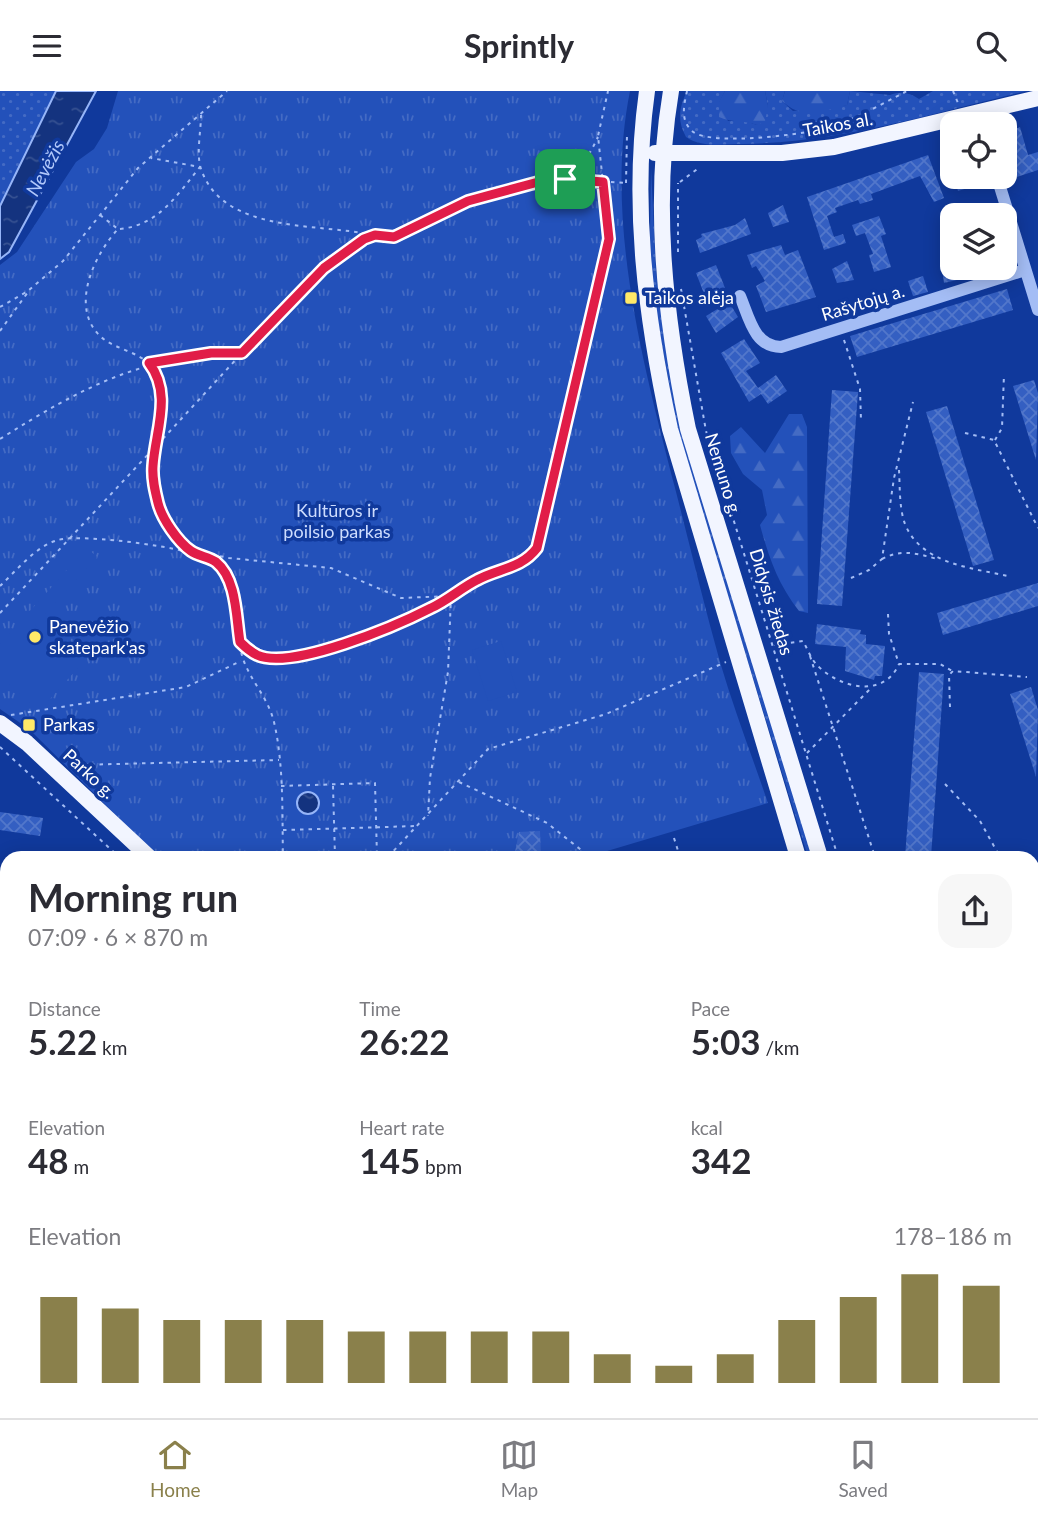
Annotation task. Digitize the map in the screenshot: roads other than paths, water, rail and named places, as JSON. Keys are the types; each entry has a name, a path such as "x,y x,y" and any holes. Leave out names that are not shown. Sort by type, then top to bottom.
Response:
{"main road":[{"path":"647,91 640,152 644,276 659,376 670,429 796,851"},
{"name":"Nemuno g.","path":"671,91 663,153 663,251 677,373 688,429 764,648 818,851"},
{"name":"Taikos al.","path":"999,112 1038,98"},
{"name":"Taikos al.","path":"640,152 699,155 782,153 835,147 940,127"},
{"name":"Parko g.","path":"0,723 52,766 143,851"}],"street":[{"path":"1001,189 1038,310"},
{"name":"Rašytojų a.","path":"740,296 760,341 770,347 781,347 1025,271"}],"water":[{"name":"Nevėžis","path":"56,91 96,91 9,252 0,259 0,206"},
{"path":"308,792 318,799 319,803 312,813 308,814 298,807 297,803 304,793"}],"place":[{"name":"Taikos alėja","path":"631,298"},
{"name":"Panevėžio skatepark'as","path":"35,637"},
{"name":"Parkas","path":"29,725"}],"park label":[{"name":"Kultūros ir poilsio parkas","path":"337,522"}]}
